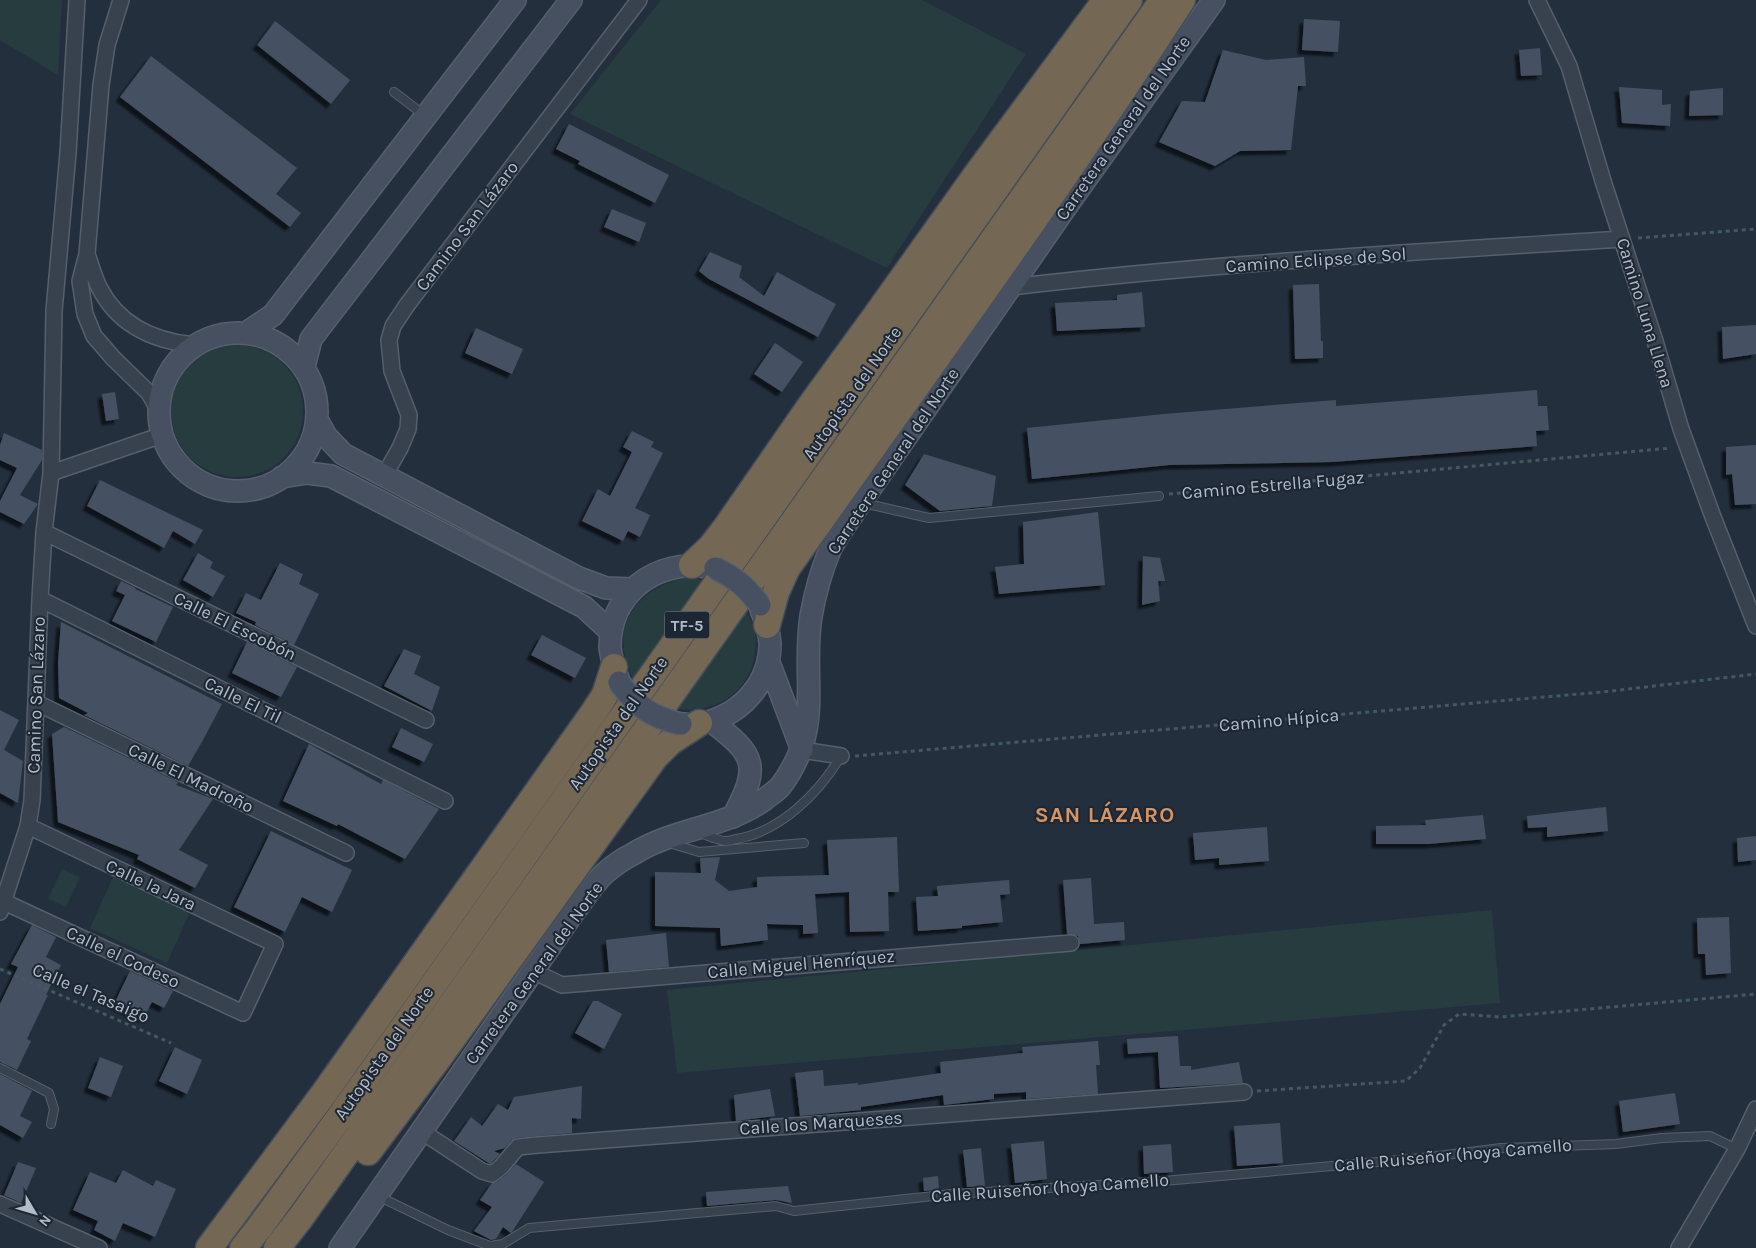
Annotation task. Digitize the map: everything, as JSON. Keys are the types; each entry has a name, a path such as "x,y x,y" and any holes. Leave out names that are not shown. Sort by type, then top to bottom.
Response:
{"highway":[{"path":"703,566 711,547 811,405 977,174 1106,0"},
{"name":"Autopista del Norte","path":"242,1248 259,1228 342,1114 1130,0"},
{"name":"Autopista del Norte","path":"277,1248 301,1217 1163,0"},
{"path":"763,615 787,568 1099,126 1182,0"},
{"path":"209,1248 325,1092 594,712 616,674"},
{"path":"294,1248 437,1060 655,757 670,742 697,723"}],"main road":[{"path":"246,333 273,316 515,0"},
{"path":"304,367 311,339 571,0"},
{"name":"Carretera General del Norte","path":"340,1248 574,912 604,874 634,853 660,841 733,817 756,805 778,788 802,750 808,726 808,641 820,576 831,549 861,502 1214,0"},
{"path":"228,333 246,333 263,336 279,344 304,367 312,383 316,401 317,420 306,452 295,466 282,477 263,487 242,491 221,489 201,482 184,470 170,454 162,435 158,409 163,384 176,362 194,345 210,337 228,333"},
{"path":"317,420 326,436 342,454 579,578 606,588 633,589"},
{"path":"282,477 307,473 331,476 584,607 612,632"},
{"path":"697,723 737,709 752,695 762,678 768,660 770,644 763,615 746,587 733,577 703,566 666,568 648,576 633,589 618,610 610,648 616,674 629,696 649,713 664,720 697,723 734,738 747,753 751,771 746,794 733,817"},
{"path":"768,660 802,750"}],"street":[{"name":"Camino San Lázaro","path":"1,904 28,826 32,800 44,532 52,473 54,311 67,162 77,0"},
{"path":"121,0 107,45 101,85 87,254 80,281 85,314 94,336 113,358 149,393 158,409"},
{"name":"Camino San Lázaro","path":"384,476 400,448 408,429 409,415 392,371 389,340 393,326 639,0"},
{"name":"Camino Luna Llena","path":"1538,0 1569,66 1687,446 1756,626"},
{"name":"Camino Eclipse de Sol","path":"1011,287 1069,280 1312,259 1622,239"},
{"path":"87,254 99,287 115,310 139,330 154,337 174,343 194,345"},
{"path":"52,473 162,435"},
{"name":"Calle El Escobón","path":"44,532 426,720"},
{"name":"Calle El Til","path":"40,600 445,801"},
{"name":"Calle El Madroño","path":"37,703 346,853"},
{"path":"802,750 841,756"},
{"name":"Calle la Jara","path":"28,826 275,944 243,1013"},
{"name":"Calle el Codeso","path":"1,904 243,1013"},
{"name":"Calle Miguel Henríquez","path":"533,971 562,984 1071,942"},
{"name":"Calle los Marqueses","path":"421,1132 482,1170 492,1174 501,1167 518,1147 1244,1092"},
{"path":"1679,1248 1736,1149 1756,1109"},
{"path":"0,1204 98,1248"}],"lane":[{"path":"394,92 426,116"},
{"name":"Camino Estrella Fugaz","path":"861,502 929,518 1159,496"},
{"path":"692,831 725,841 751,837 778,824 830,774 841,756"},
{"path":"660,841 699,852 804,843"},
{"path":"0,1068 49,1093 54,1109 50,1124"},
{"name":"Calle Ruiseñor (hoya Camello","path":"376,1195 448,1230 490,1246 503,1244 529,1228 776,1206 794,1211 952,1194 1164,1181 1422,1158 1500,1148 1616,1144 1662,1138 1710,1136 1736,1149"}],"path":[{"path":"1622,239 1756,229"},
{"name":"Camino Estrella Fugaz","path":"1159,496 1687,446"},
{"name":"Camino Hípica","path":"841,756 1603,692 1756,674"},
{"name":"Calle el Tasaigo","path":"0,969 170,1043"},
{"path":"1244,1092 1406,1081 1420,1068 1444,1025 1458,1014 1500,1018 1756,994"}],"green space":[{"path":"0,0 62,0 58,75 0,40"},
{"path":"661,0 922,0 1026,54 887,268 570,114"},
{"path":"237,345 250,346 262,350 284,364 298,386 302,398 302,424 298,436 284,458 262,472 250,476 237,477 224,476 212,472 190,458 176,436 172,424 171,411 172,398 176,386 190,364 212,350 224,346"},
{"path":"686,577 703,580 633,679 626,661 623,643 625,628 631,614 652,591"},
{"path":"746,610 754,630 756,642 754,659 742,685 721,702 707,707 677,709"},
{"path":"62,869 80,877 66,907 48,899"},
{"path":"113,877 190,912 167,963 90,928"},
{"path":"1492,910 1500,1003 677,1073 667,990"}],"building":[{"path":"1304,19 1340,21 1338,52 1302,50"},
{"path":"275,21 350,80 331,104 257,45"},
{"path":"1540,48 1542,75 1521,76 1519,50"},
{"path":"1223,50 1266,60 1304,57 1306,86 1298,86 1291,150 1240,151 1215,166 1159,142 1182,101 1205,102"},
{"path":"151,56 297,168 276,194 301,213 290,227 120,97"},
{"path":"1619,87 1662,90 1662,105 1671,104 1670,126 1622,123"},
{"path":"1723,88 1723,115 1689,116 1690,91"},
{"path":"569,124 669,175 655,203 578,164 580,161 556,149"},
{"path":"612,209 646,223 639,242 604,227"},
{"path":"710,252 742,266 739,277 764,296 777,272 836,304 818,337 709,279 699,271"},
{"path":"1319,284 1323,358 1295,359 1293,285"},
{"path":"1142,292 1145,327 1057,331 1055,303 1117,300 1117,295"},
{"path":"1756,325 1756,354 1723,359 1722,327"},
{"path":"476,328 523,349 512,374 465,353"},
{"path":"775,343 803,362 782,392 754,374"},
{"path":"1537,390 1538,406 1547,406 1549,430 1536,431 1537,446 1333,462 1169,465 1032,479 1027,428 1164,414 1336,400 1336,406"},
{"path":"115,392 119,419 106,421 102,394"},
{"path":"632,431 654,442 651,447 663,453 635,508 650,515 647,522 640,537 628,531 623,541 582,521 598,489 610,496 632,452 623,447"},
{"path":"4,433 42,450 42,460 20,495 38,504 24,524 0,512 0,501 17,468 0,460 0,445"},
{"path":"1756,445 1756,504 1735,505 1732,474 1726,475 1726,447"},
{"path":"924,454 996,476 992,506 940,511 905,485"},
{"path":"100,480 203,530 195,544 173,531 164,548 87,506"},
{"path":"1098,512 1105,585 999,594 995,567 1024,564 1023,522"},
{"path":"198,553 213,562 210,568 225,576 213,597 183,580"},
{"path":"1143,556 1160,558 1165,581 1158,581 1160,601 1142,605"},
{"path":"280,563 303,574 299,584 319,594 294,645 255,625 256,622 236,613 246,593 261,600"},
{"path":"121,581 173,607 156,642 112,621 125,595 116,591"},
{"path":"61,622 222,704 188,766 84,715 88,713 59,698 58,662"},
{"path":"542,635 586,658 575,678 531,655"},
{"path":"247,642 297,667 281,697 232,673"},
{"path":"404,649 421,656 414,674 440,687 432,711 384,686"},
{"path":"0,710 19,720 4,750 23,761 18,803 0,793"},
{"path":"64,727 178,782 176,785 213,799 179,850 208,865 195,888 137,859 139,855 58,822 52,734"},
{"path":"401,728 433,744 424,762 392,747"},
{"path":"309,744 381,784 383,780 439,809 405,859 338,824 337,826 283,801"},
{"path":"1606,807 1608,831 1547,837 1547,827 1528,828 1527,816"},
{"path":"1483,815 1486,839 1428,844 1376,844 1376,826 1426,825 1425,820"},
{"path":"1267,827 1269,861 1219,865 1219,858 1195,860 1193,833"},
{"path":"271,831 352,870 332,912 302,897 285,932 234,907"},
{"path":"1756,836 1756,860 1738,862 1737,838"},
{"path":"897,837 899,892 888,892 889,931 850,932 849,892 815,894 818,933 803,934 803,925 767,924 768,940 721,946 720,928 655,926 655,872 701,873 700,858 720,857 715,880 729,891 757,887 757,877 829,875 827,840"},
{"path":"1091,878 1094,924 1124,922 1125,940 1080,944 1078,936 1067,934 1063,880"},
{"path":"1009,880 1010,894 1000,895 1003,922 962,926 962,928 918,931 916,897 938,896 937,886"},
{"path":"1729,917 1731,973 1706,975 1705,954 1698,954 1697,918"},
{"path":"32,925 56,937 46,957 61,965 27,1039 31,1041 17,1070 0,1062 0,1004 18,967 11,964"},
{"path":"666,933 669,967 609,972 606,940"},
{"path":"130,971 173,991 164,1008 152,1002 143,1019 114,1004"},
{"path":"593,1001 598,1001 622,1014 604,1049 575,1033"},
{"path":"1178,1036 1180,1066 1191,1066 1191,1070 1239,1062 1243,1083 1160,1088 1158,1052 1128,1054 1127,1039"},
{"path":"1098,1041 1100,1065 1096,1065 1098,1094 1026,1099 1026,1092 994,1094 994,1099 944,1105 943,1095 861,1107 861,1110 800,1116 795,1073 823,1070 824,1086 858,1083 858,1085 941,1073 940,1062 1023,1053 1022,1047"},
{"path":"175,1047 202,1060 187,1094 159,1081"},
{"path":"100,1057 123,1066 111,1097 88,1088"},
{"path":"0,1074 32,1091 20,1116 32,1122 23,1138 0,1125"},
{"path":"582,1086 581,1119 572,1118 572,1133 516,1138 505,1148 494,1151 500,1154 490,1164 454,1141 471,1117 482,1126 498,1104 508,1110 514,1097"},
{"path":"770,1089 775,1116 736,1121 734,1095"},
{"path":"1675,1093 1680,1124 1623,1132 1619,1101"},
{"path":"1280,1123 1283,1163 1237,1166 1234,1126"},
{"path":"1044,1141 1047,1179 1015,1183 1011,1144"},
{"path":"1171,1144 1173,1172 1144,1174 1143,1146"},
{"path":"981,1148 985,1186 967,1187 963,1150"},
{"path":"18,1162 36,1168 21,1203 4,1195"},
{"path":"516,1164 544,1182 512,1232 503,1227 496,1239 491,1240 474,1231 492,1207 480,1200 492,1183 507,1174"},
{"path":"123,1170 153,1186 156,1180 176,1189 155,1237 123,1223 115,1241 94,1230 98,1221 73,1210 90,1172 116,1183"},
{"path":"938,1176 939,1190 924,1191 923,1178"},
{"path":"788,1186 792,1203 776,1200 707,1206 706,1192"}],"district":[{"name":"SAN LÁZARO","path":"1105,814"}]}
